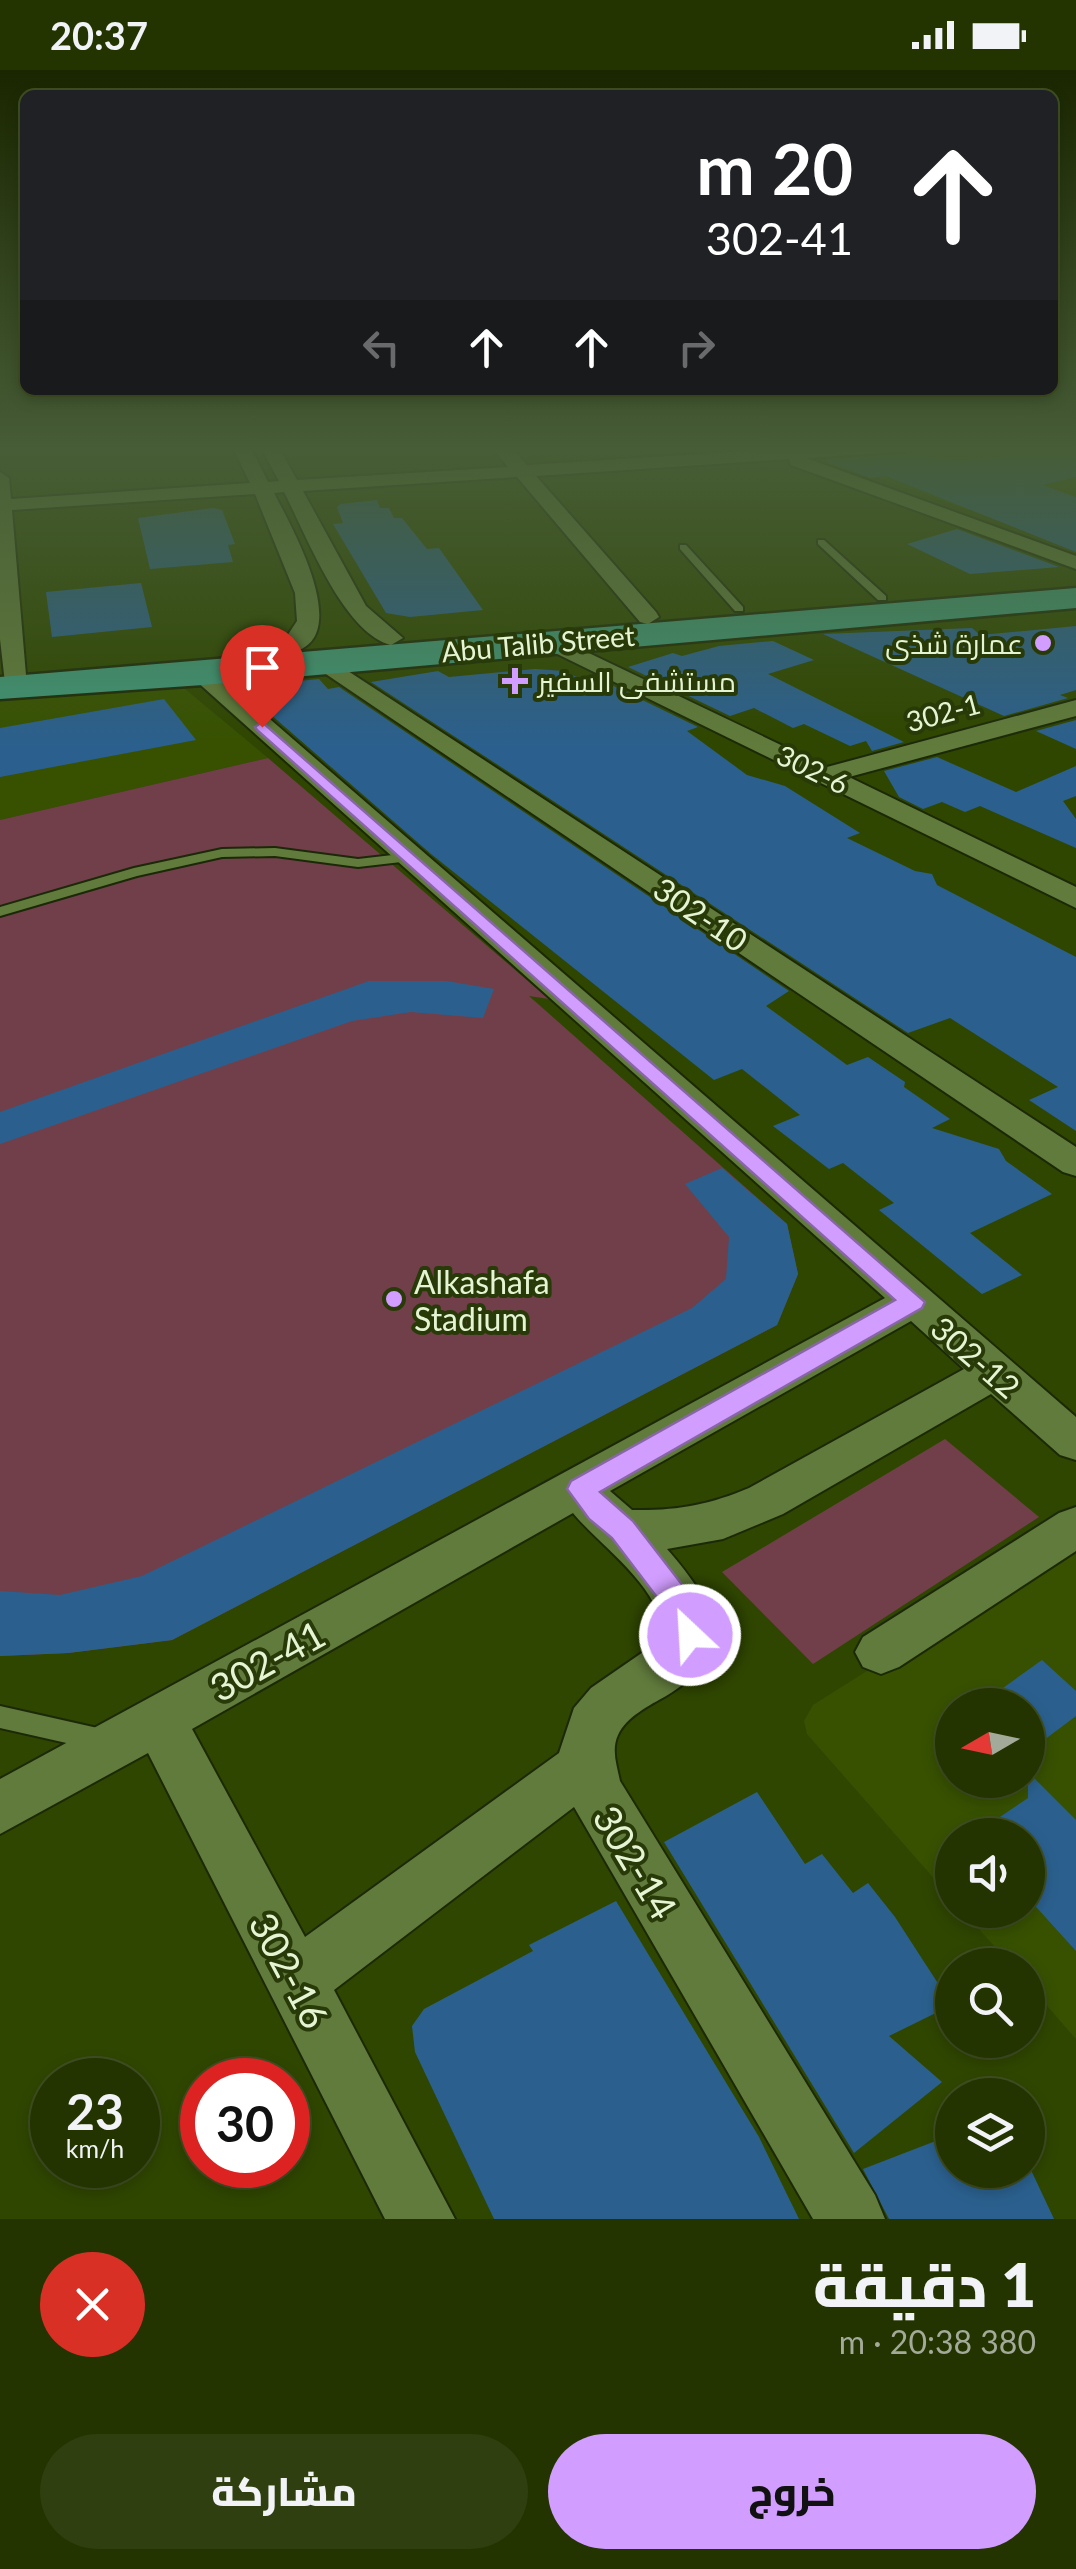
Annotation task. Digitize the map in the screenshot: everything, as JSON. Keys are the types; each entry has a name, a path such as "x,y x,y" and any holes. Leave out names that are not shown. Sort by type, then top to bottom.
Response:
{"main road":[{"name":"Abu Talib Street","path":"7,678 204,674 325,664 648,617 1076,582"},
{"name":"Abu Talib Street","path":"7,678 293,645 449,633 542,634 1076,598"},
{"path":"204,674 210,665 228,659 342,650 449,633"}],"street":[{"path":"2,546 7,678"},
{"path":"288,546 309,608 308,624 293,645"},
{"path":"320,546 356,610 391,638"},
{"path":"587,546 648,617"},
{"path":"1031,546 1076,563"},
{"path":"293,558 325,556"},
{"name":"302-6","path":"542,634 1076,899"},
{"name":"302-10","path":"325,664 1076,1164"},
{"name":"302-12","path":"204,674 1076,1443"},
{"name":"302-1","path":"826,775 1076,708"},
{"path":"1038,881 1076,869"},
{"name":"302-41","path":"0,1808 912,1302"},
{"path":"581,1489 622,1530 674,1530 723,1520 766,1502 993,1373"},
{"path":"881,1652 1076,1526"},
{"name":"302-14","path":"622,1530 683,1608 690,1635 680,1659 610,1705 593,1722 585,1743 585,1766 593,1788 850,2219"},
{"name":"302-16","path":"138,1732 296,1981 421,2219"},
{"path":"296,1981 585,1766"}],"lane":[{"path":"826,546 882,598"},
{"path":"684,547 738,610"},
{"path":"0,912 134,872 222,853 275,852 358,863 410,857"},
{"path":"0,1717 138,1732"}],"shaded area":[{"path":"184,688 268,758 0,820 0,700"},
{"name":"Alkashafa Stadium","path":"268,758 549,999 529,996 787,1224 798,1274 777,1325 172,1640 68,1653 0,1656 0,820"},
{"path":"945,1439 1039,1517 813,1664 722,1572"},
{"path":"1076,1539 1076,2039 1045,2003 1045,1948 996,1948 978,1928 1045,1928 1045,1818 935,1818 935,1880 807,1734 804,1721 813,1705"}],"building":[{"path":"145,546 228,546 233,562 150,569"},
{"path":"346,546 439,548 483,610 410,617 386,613"},
{"path":"912,546 1003,546 1059,567 970,574"},
{"path":"141,583 152,627 52,637 46,592"},
{"path":"1076,626 1076,690 1060,695 1068,698 1004,716 823,634 972,628 980,635"},
{"path":"773,641 814,660 768,674 904,742 872,751 866,741 850,746 804,724 793,728 754,708 730,716 628,667 673,653 682,656 719,646"},
{"path":"535,669 564,671 585,681 597,678 698,727 687,731 747,775 785,786 860,833 847,838 915,871 932,874 937,885 1076,957 1076,1131 1029,1100 1058,1087 950,1018 908,1033 371,682 438,671 449,677"},
{"path":"319,679 328,689 339,687 789,991 766,1006 847,1065 868,1057 905,1082 904,1087 950,1119 932,1128 999,1149 1006,1161 1052,1194 970,1233 1022,1275 982,1294 879,1210 894,1203 843,1163 829,1169 773,1126 800,1115 742,1069 714,1080 431,854 239,687"},
{"path":"164,699 196,740 0,777 0,728"},
{"path":"1076,720 1076,749 1036,731"},
{"path":"937,757 1016,792 1076,766 1076,796 1063,801 1076,819 1076,848 980,806 965,812 942,802 923,809 899,797 884,771"},
{"path":"369,981 446,981 494,989 483,1018 411,1012 352,1021 0,1144 0,1112"},
{"path":"722,1168 787,1224 798,1274 777,1325 172,1640 68,1653 0,1656 0,1591 60,1595 142,1576 692,1308 726,1279 729,1237 685,1184"},
{"path":"1042,1660 1076,1691 1076,1716 1045,1739 1045,1688 1003,1688"},
{"path":"1045,1789 1076,1820 1076,1951 1045,1917 1045,1818 998,1818 1028,1798 1045,1798"},
{"path":"757,1792 805,1864 822,1854 853,1893 868,1883 935,1979 935,2013 889,2036 937,2078 935,2088 854,2153 664,1842"},
{"path":"616,1901 759,2137 799,2219 494,2219 415,2052 412,2026 424,2009 533,1951 529,1945"},
{"path":"935,2141 935,2188 1039,2188 1054,2219 889,2219 863,2169"}],"place":[{"name":"عمارة شذى","path":"1043,643"},
{"name":"مستشفى السفير","path":"515,681"},
{"name":"Alkashafa Stadium","path":"394,1299"}],"route":[{"path":"262,727 912,1302 581,1489 622,1530 683,1608 690,1635"}]}
